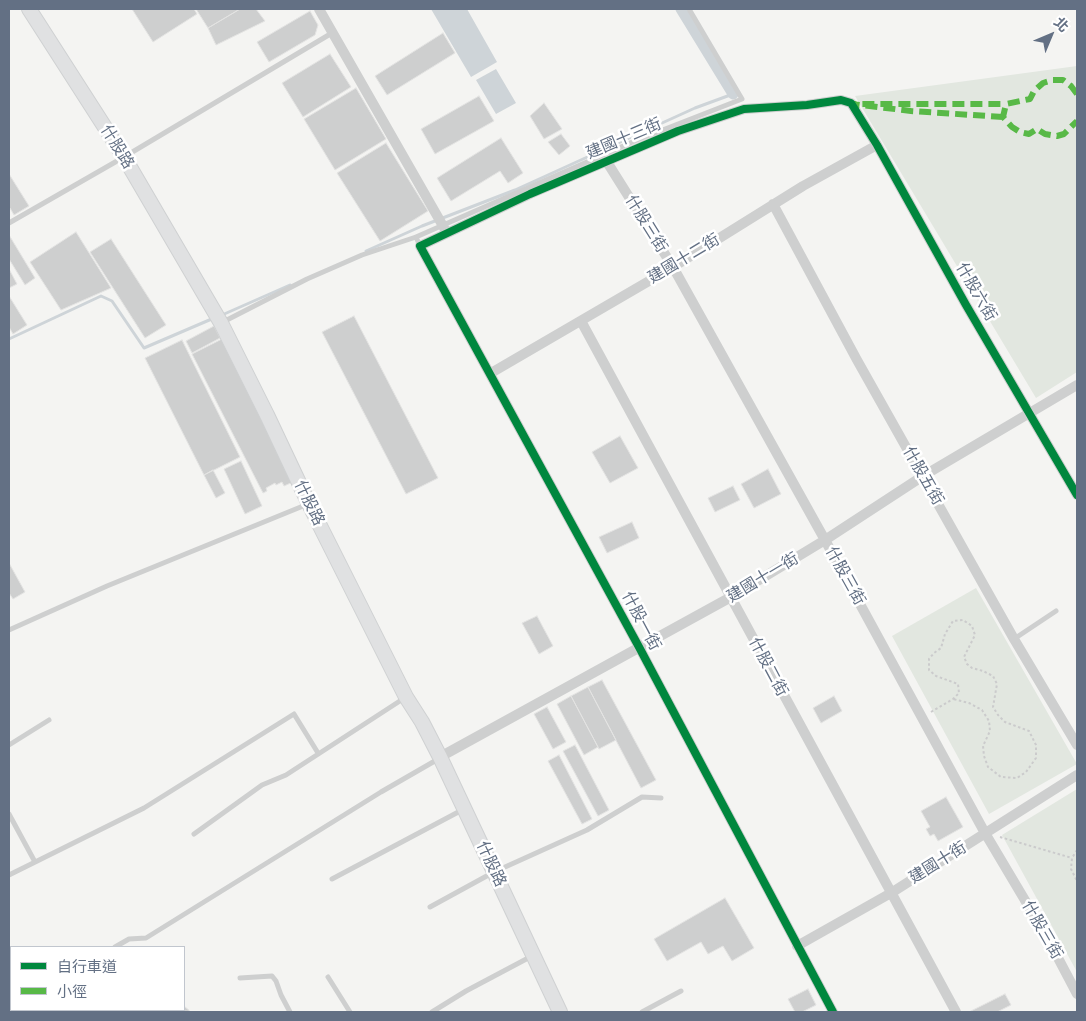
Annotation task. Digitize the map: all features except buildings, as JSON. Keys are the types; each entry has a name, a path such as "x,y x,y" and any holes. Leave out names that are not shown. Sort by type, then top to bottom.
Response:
{"street":[{"name":"什股路","path":"29,9 124,157 221,323 406,697 422,722 440,757 560,1012"},
{"path":"319,9 444,229"},
{"name":"建國十三街","path":"418,241 678,131 744,109 807,105 841,100 851,103"},
{"name":"什股六街","path":"851,103 877,145 1077,495"},
{"name":"建國十二街","path":"491,373 673,267 773,204 877,145"},
{"name":"什股三街","path":"607,162 673,267 826,540 985,833 1048,939 1077,994"},
{"name":"什股五街","path":"773,204 857,360 924,476 1014,639 1077,745"},
{"name":"什股一街","path":"418,241 639,647 833,1012"},
{"name":"什股二街","path":"580,321 956,1012"},
{"name":"建國十一街","path":"440,757 731,597 826,540 924,476 1077,385"},
{"name":"建國十街","path":"797,946 891,892 1077,775"}],"lane":[{"path":"444,229 637,140 742,99 688,9"},
{"path":"9,223 124,157 333,32"},
{"path":"221,323 307,279 362,255 418,241"},
{"path":"9,630 107,586 309,504"},
{"path":"1014,639 1056,611"},
{"path":"194,834 262,785 286,775 406,697"},
{"path":"9,875 144,808 294,714 318,753"},
{"path":"9,745 49,720"},
{"path":"117,946 129,939 146,938 440,757"},
{"path":"430,907 494,872 587,830 642,797 661,798"},
{"path":"332,879 465,809"},
{"path":"9,814 35,862"},
{"path":"432,1012 466,991 533,955"},
{"path":"240,978 272,976 290,1012"},
{"path":"328,977 350,1012"},
{"path":"642,1012 681,991"}],"path":[{"path":"931,712 959,694 958,684 936,676 929,670 929,659 941,648 945,634 953,621 964,620 972,626 975,635 964,656 967,664 972,668 983,670 993,676 997,684 993,707 998,715 1005,722 1029,731 1036,744 1036,758 1026,772 1017,778 1001,776 988,767 983,746 990,731 989,721 982,710 969,703 953,699"},
{"path":"1000,837 1072,858"},
{"path":"1077,850 1072,858 1071,869 1077,881"}],"shaded area":[{"path":"431,9 467,9 497,62 471,77"},
{"path":"1077,66 1077,372 1036,398 855,96"},
{"path":"496,69 516,103 496,114 476,80"},
{"path":"976,588 1077,764 989,814 892,636"},
{"path":"1077,789 1077,972 1002,835"}],"waterway":[{"path":"681,9 733,94"},
{"path":"366,251 422,226 515,190 695,108 733,94"},
{"path":"222,315 290,285"},
{"path":"9,339 101,296 112,301 144,348 214,318"}],"marked path":[{"path":"1077,94 1063,80 1043,83 1034,91 1030,99 1006,104 1003,117 1012,127 1020,132 1029,134 1037,129 1045,134 1057,136 1064,134 1077,121"},
{"path":"1003,117 911,111 852,104 1006,104"}],"cycle path":[{"path":"833,1012 639,647 420,246 530,194 678,131 744,109 807,105 841,100 851,103 877,145 966,305 1077,495"}]}
